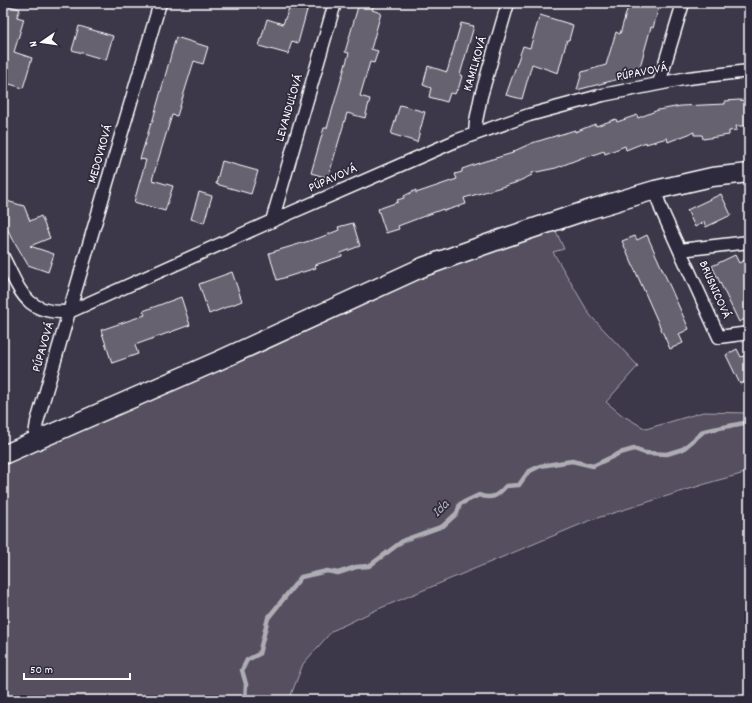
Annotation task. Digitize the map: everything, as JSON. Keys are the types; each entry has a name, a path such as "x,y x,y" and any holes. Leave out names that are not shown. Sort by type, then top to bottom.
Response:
{"street":[{"name":"MEDOVKOVÁ","path":"69,312 160,3"},
{"name":"LEVANDUĽOVÁ","path":"272,221 335,3"},
{"name":"KAMILKOVÁ","path":"475,134 481,96 508,3"},
{"path":"660,83 683,3"},
{"name":"PÚPAVOVÁ","path":"34,441 37,422 69,312 458,140 529,115 603,95 688,78 749,71"},
{"path":"3,455 220,360 423,267 504,238 655,190 712,177 749,173"},
{"name":"BRUSNICOVÁ","path":"655,190 661,209 719,337 749,333"},
{"name":"BRUSNICOVÁ","path":"680,250 749,242"},
{"path":"3,258 16,284 29,302 47,312 69,312"}],"shaded area":[{"path":"555,229 564,249 553,252 590,315 638,366 606,402 622,415 646,429 703,412 749,413 749,472 715,481 591,520 376,610 332,631 303,664 289,700 3,700 3,465 412,280"}],"building":[{"path":"291,3 309,3 298,43 292,41 288,54 259,46 267,19 283,24"},
{"path":"359,3 375,3 372,10 381,13 371,49 378,51 374,63 370,62 360,96 370,99 365,118 347,113 328,178 311,173 324,128 327,128 349,53 345,52"},
{"path":"629,3 645,3 659,7 653,28 651,27 638,74 577,90 582,72 606,65 616,32 620,34"},
{"path":"3,4 20,9 17,17 24,19 14,52 32,58 23,88 3,82"},
{"path":"540,15 573,25 569,40 567,40 558,73 532,64 522,99 506,95 523,46 530,48"},
{"path":"461,23 474,26 460,75 462,76 458,90 457,89 455,94 450,93 447,102 429,97 431,88 423,85 428,66 447,72"},
{"path":"79,26 113,36 106,60 72,50"},
{"path":"176,37 208,47 203,64 194,61 177,116 172,115 152,180 173,186 165,211 134,202 146,160 140,159 152,123"},
{"path":"725,101 749,101 749,126 736,126 737,130 729,131 729,135 703,139 702,135 694,135 694,132 668,142 667,138 646,144 646,142 626,150 625,146 605,154 604,151 556,168 532,173 532,175 515,183 464,198 466,204 444,211 443,209 398,226 399,229 386,233 378,209 398,202 397,200 404,198 404,196 416,190 416,193 457,179 455,174 462,172 462,169 513,153 512,152 532,143 575,130 575,132 595,124 596,126 616,119 617,122 637,115 638,118 658,110 681,106 725,104"},
{"path":"400,105 425,112 417,142 391,134"},
{"path":"222,161 258,171 251,194 216,184"},
{"path":"199,192 212,196 204,223 191,219"},
{"path":"721,194 731,215 706,227 704,222 695,227 687,210"},
{"path":"3,200 24,206 30,221 41,216 50,238 30,246 54,254 48,272 28,265 3,222"},
{"path":"353,223 360,246 341,253 342,256 315,265 316,268 277,280 269,253 319,238 339,230 338,227"},
{"path":"647,235 689,329 679,334 683,343 670,349 622,241 635,236 637,240"},
{"path":"735,255 739,263 749,258 749,317 739,322 712,266"},
{"path":"232,272 242,301 209,314 199,284"},
{"path":"181,297 190,325 135,345 138,354 112,363 101,330 145,315 143,311"},
{"path":"737,349 741,357 749,354 749,380 740,384 726,355"}],"waterway":[{"name":"Ida","path":"245,700 246,684 242,670 247,660 259,654 268,618 301,577 327,571 338,573 356,567 369,566 404,540 443,526 457,513 460,504 479,495 487,497 494,496 506,486 519,485 528,472 540,466 572,461 593,466 620,453 634,449 645,453 667,454 683,449 704,431 749,422"}]}
